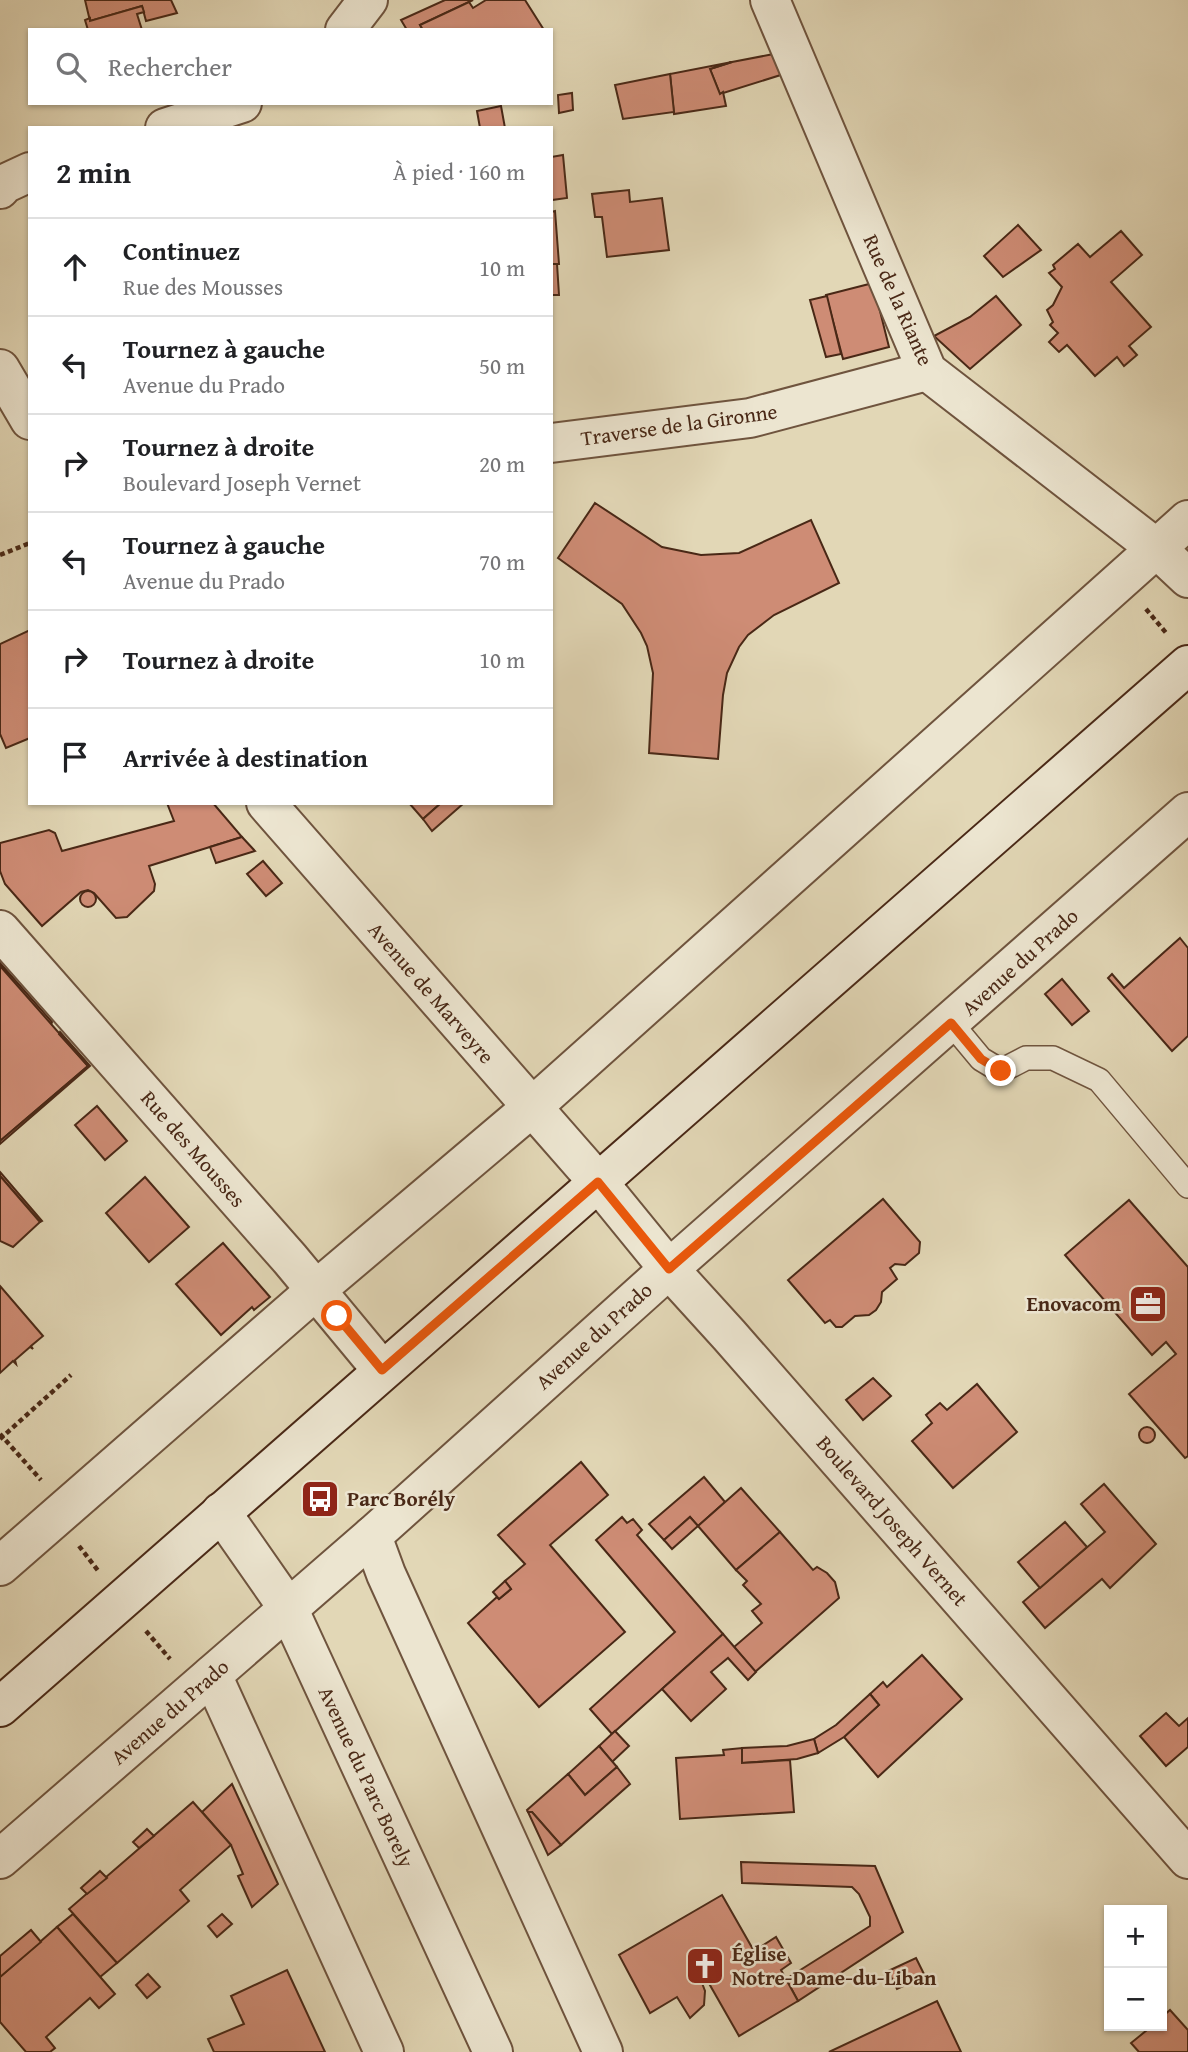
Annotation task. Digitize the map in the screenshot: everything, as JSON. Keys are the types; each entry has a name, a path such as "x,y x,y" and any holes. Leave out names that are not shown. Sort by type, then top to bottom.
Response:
{"street":[{"path":"347,28 368,0"},
{"name":"Rue de la Riante","path":"770,0 927,371 1156,548 1188,578"},
{"path":"171,126 236,105"},
{"path":"0,189 4,184 28,173"},
{"path":"0,369 28,417"},
{"name":"Traverse de la Gironne","path":"553,443 750,418 927,371"},
{"path":"0,1566 316,1290 531,1108 1188,520"},
{"path":"0,1707 598,1182 1180,653"},
{"name":"Avenue de Marveyre","path":"268,805 598,1182"},
{"name":"Avenue du Prado","path":"0,1859 372,1536 669,1269 1188,812"},
{"name":"Rue des Mousses","path":"0,930 316,1290 382,1370"},
{"name":"Boulevard Joseph Vernet","path":"598,1182 669,1269 1188,1859"},
{"name":"Avenue du Parc Borely","path":"222,1512 288,1608 494,2052"},
{"path":"372,1536 386,1574 479,1783 603,2052"},
{"path":"212,1675 384,2052"}],"lane":[{"path":"951,1023 981,1059 1001,1071 1026,1058 1054,1058 1099,1080 1188,1186"}],"path":[{"path":"0,555 28,544"},
{"path":"1121,579 1180,653"},
{"path":"66,1508 1,1437 71,1375"}],"building":[{"path":"85,0 171,0 177,13 146,21 142,6 90,21"},
{"path":"445,0 473,0 420,25 422,28 406,28 401,20"},
{"path":"486,0 525,0 543,28 422,28 420,25 469,2 473,8"},
{"path":"142,6 144,12 137,14 141,28 87,28 85,20 90,18 90,21"},
{"path":"779,53 787,73 720,94 710,69"},
{"path":"732,62 710,69 720,94 723,92 726,106 674,114 670,74"},
{"path":"670,74 674,112 623,119 615,85"},
{"path":"572,93 573,110 559,113 558,95"},
{"path":"501,106 505,126 480,126 477,111"},
{"path":"563,155 567,198 553,200 553,157"},
{"path":"629,190 630,202 662,198 669,250 607,257 602,217 595,217 592,194"},
{"path":"555,211 559,264 553,264"},
{"path":"1018,225 1041,250 1003,277 984,256"},
{"path":"1121,231 1142,255 1111,282 1151,327 1129,346 1137,355 1124,366 1117,357 1095,376 1067,345 1059,352 1049,342 1058,333 1050,325 1053,322 1047,310 1053,305 1062,287 1049,273 1055,269 1053,265 1078,244 1090,257"},
{"path":"553,264 557,264 559,295 553,295"},
{"path":"873,283 889,347 843,359 826,295"},
{"path":"827,296 841,354 826,357 810,300"},
{"path":"996,296 1021,325 970,369 934,336 970,317"},
{"path":"595,503 662,547 701,555 739,553 811,520 839,583 774,615 748,635 739,647 727,673 718,759 649,753 653,673 641,633 622,604 558,558"},
{"path":"28,631 28,739 6,748 0,734 0,644"},
{"path":"168,805 215,805 242,837 149,866 155,884 154,891 127,917 116,918 94,893 88,890 81,892 42,926 5,884 0,871 0,843 49,830 55,833 62,851 174,821"},
{"path":"411,805 439,805 423,819"},
{"path":"439,805 462,805 432,831 423,819"},
{"path":"242,837 255,851 216,863 210,847"},
{"path":"263,861 282,883 266,896 247,874"},
{"path":"85,891 91,891 96,899 94,905 85,907 80,902 80,896"},
{"path":"1180,938 1188,948 1188,1036 1172,1051 1108,978 1112,974 1124,988"},
{"path":"0,963 52,1022 51,1025 0,966"},
{"path":"0,966 88,1066 0,1141"},
{"path":"1062,979 1089,1011 1072,1025 1045,994"},
{"path":"60,1032 90,1066 0,1144 0,1141 88,1066"},
{"path":"97,1106 127,1141 105,1160 75,1125"},
{"path":"0,1172 42,1221 40,1222 0,1176"},
{"path":"0,1176 40,1222 13,1247 0,1241"},
{"path":"145,1177 189,1227 149,1262 106,1213"},
{"path":"883,1199 920,1242 919,1253 905,1265 895,1264 890,1268 897,1279 882,1292 881,1302 876,1310 869,1315 855,1316 842,1327 836,1327 830,1320 825,1323 788,1280"},
{"name":"Enovacom","path":"1129,1200 1188,1267 1188,1456 1185,1458 1129,1394 1176,1354 1166,1342 1152,1355 1065,1255"},
{"path":"223,1243 270,1297 254,1310 252,1307 221,1335 176,1284"},
{"path":"0,1286 43,1336 31,1346 33,1349 30,1347 15,1360 16,1364 13,1361 0,1373"},
{"path":"873,1378 891,1396 863,1420 846,1400"},
{"path":"977,1384 1017,1432 953,1488 912,1441 932,1423 926,1415 940,1403 947,1410"},
{"path":"1147,1427 1155,1435 1147,1443 1139,1435"},
{"path":"581,1462 608,1495 550,1545 625,1632 539,1707 468,1623 497,1597 499,1599 511,1589 505,1581 525,1564 498,1535"},
{"path":"704,1477 725,1502 698,1526 690,1517 664,1540 649,1524"},
{"path":"1104,1484 1156,1544 1110,1588 1102,1579 1045,1628 1023,1602 1105,1532 1081,1504"},
{"path":"741,1488 780,1532 736,1570 698,1526"},
{"path":"622,1517 627,1523 633,1519 642,1530 637,1535 723,1634 612,1734 590,1709 675,1632 596,1540"},
{"path":"690,1517 698,1526 672,1549 664,1540"},
{"path":"1065,1522 1087,1547 1040,1588 1018,1562"},
{"path":"780,1532 813,1570 817,1567 827,1573 835,1582 839,1598 755,1672 734,1647 762,1623 752,1611 761,1604 743,1585 747,1581 736,1570"},
{"path":"505,1581 511,1589 499,1599 493,1592"},
{"path":"723,1634 756,1672 748,1680 728,1658 711,1672 726,1689 691,1721 662,1689"},
{"path":"922,1655 962,1699 878,1777 844,1737 879,1705 870,1694 883,1682 887,1687"},
{"path":"870,1694 879,1705 844,1737 818,1753 814,1739 836,1725"},
{"path":"1166,1713 1179,1726 1188,1718 1188,1747 1166,1766 1140,1736"},
{"path":"615,1731 629,1746 612,1762 599,1746"},
{"path":"814,1739 818,1753 797,1759 742,1763 742,1748 787,1746"},
{"path":"599,1746 617,1767 585,1795 568,1774"},
{"path":"742,1748 742,1763 790,1760 794,1812 680,1819 676,1758 724,1755 723,1750"},
{"path":"617,1767 630,1784 561,1845 532,1812 527,1810 568,1774 585,1795"},
{"path":"232,1784 278,1884 252,1907 238,1876 243,1874 231,1845 202,1812"},
{"path":"193,1802 231,1845 180,1890 189,1901 117,1963 69,1909"},
{"path":"528,1812 532,1812 561,1845 548,1855"},
{"path":"147,1829 154,1836 139,1848 133,1842"},
{"path":"741,1862 875,1866 903,1932 798,2001 786,1979 870,1926 870,1917 859,1894 852,1887 742,1883"},
{"path":"100,1871 107,1878 87,1894 81,1888"},
{"name":"Église Notre-Dame-du-Liban","path":"722,1895 754,1951 776,1937 791,1963 781,1970 798,2001 739,2036 707,1980 702,1983 705,1991 704,2005 690,2018 677,1997 650,2013 619,1955"},
{"path":"73,1914 117,1963 100,1977 57,1927"},
{"path":"222,1914 232,1924 217,1937 208,1926"},
{"path":"57,1927 115,1994 99,2008 90,1998 46,2037 55,2048 50,2052 26,2052 0,2022 0,1977"},
{"path":"31,1930 41,1942 0,1977 0,1956"},
{"path":"916,1958 925,1976 897,1989 888,1971"},
{"path":"287,1970 325,2052 214,2052 208,2039 244,2024 231,1996"},
{"path":"148,1974 160,1987 147,1998 136,1985"},
{"path":"937,2001 961,2052 829,2052"},
{"path":"1170,2010 1188,2030 1188,2052 1139,2052 1131,2043 1146,2031 1167,2031 1167,2013"}],"place":[{"name":"Enovacom","path":"1148,1304"},
{"name":"Parc Borély","path":"320,1499"},
{"name":"Église Notre-Dame-du-Liban","path":"705,1966"}],"route":[{"path":"337,1316 382,1370 598,1182 669,1269 951,1023 981,1059 1001,1071"}]}
